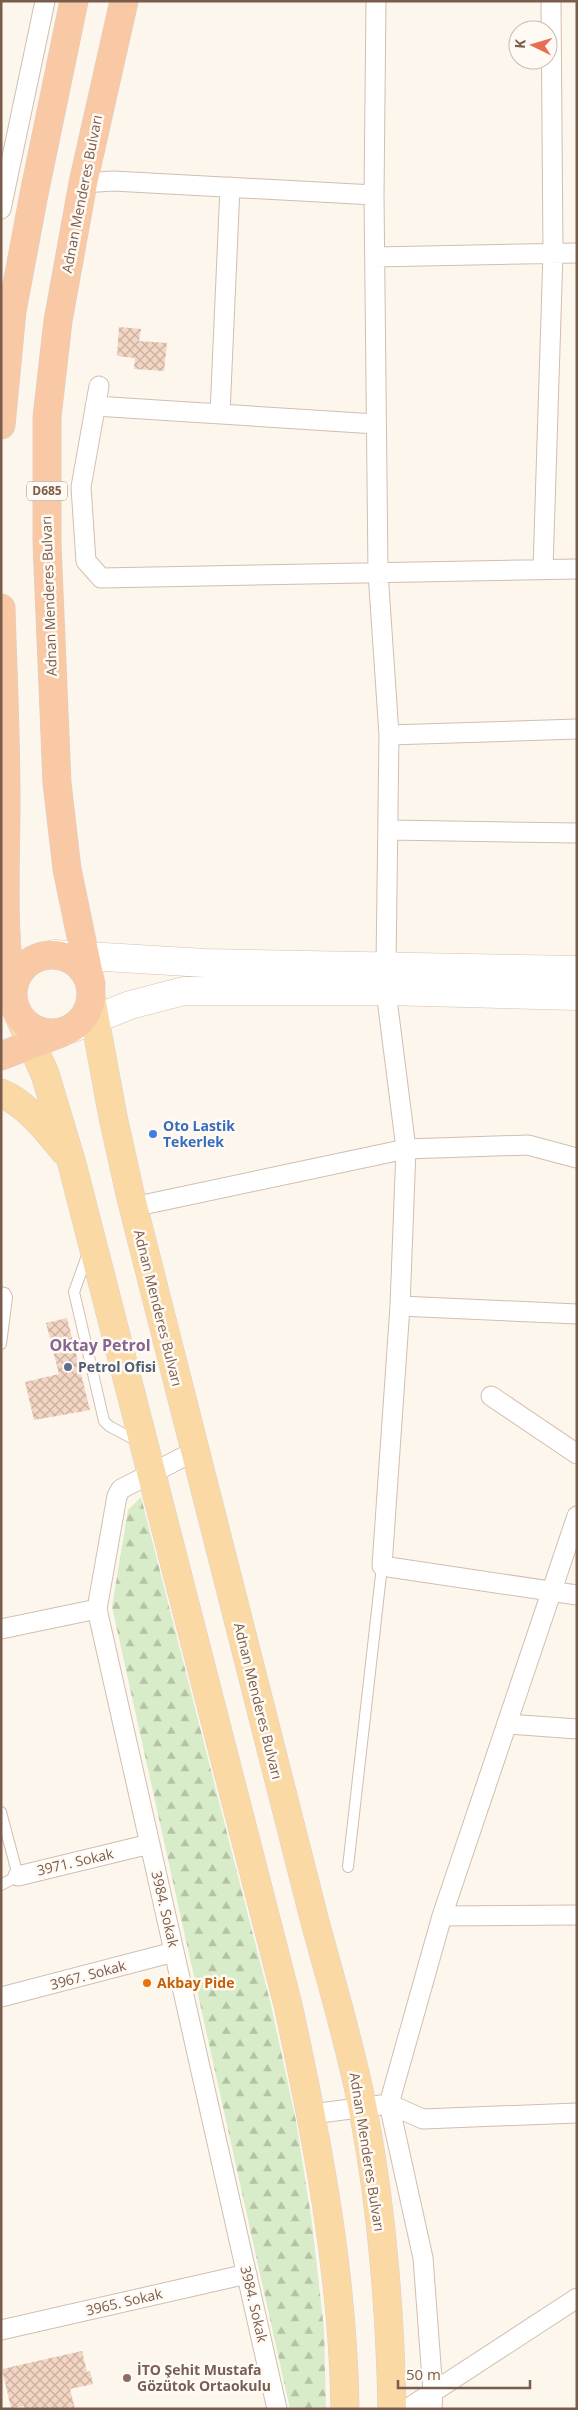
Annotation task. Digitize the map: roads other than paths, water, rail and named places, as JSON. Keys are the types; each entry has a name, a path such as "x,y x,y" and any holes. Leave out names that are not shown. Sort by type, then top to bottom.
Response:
{"highway":[{"path":"1,425 12,311 74,1"},
{"name":"Adnan Menderes Bulvarı","path":"82,1012 83,955 67,869 57,783 47,543 47,417 58,321 82,182 124,1"},
{"path":"1,608 4,973 17,1011 27,1025 38,1031 50,1034 82,1012 86,973 77,963 66,957 48,955 30,961 20,970 14,982 12,993 17,1011"},
{"path":"4,973 48,955"},
{"path":"1,1056 32,1043 82,1012"}],"main road":[{"path":"48,955 83,955 205,963 577,996"},
{"path":"82,1012 130,1005 184,991 577,970"},
{"path":"17,1011 45,1074 70,1158 288,2005 312,2114 326,2192 338,2282 345,2409"},
{"name":"Adnan Menderes Bulvarı","path":"82,1012 113,1117 133,1207 194,1452 344,2025 362,2108 377,2208 387,2303 392,2409"},
{"path":"1,1093 22,1106 39,1121 70,1158"}],"street":[{"path":"1,209 45,1"},
{"path":"376,1 374,195 378,572 389,735 386,979 406,1149 400,1306 382,1566 577,1596"},
{"path":"543,568 553,253 551,1"},
{"path":"82,182 113,181 374,195"},
{"path":"220,414 230,188"},
{"path":"375,257 577,253"},
{"path":"99,386 81,487 86,562 101,578 577,568"},
{"path":"95,406 376,424"},
{"path":"389,735 577,728"},
{"path":"389,830 558,831 577,833"},
{"path":"133,1207 406,1149 528,1145 577,1158"},
{"path":"400,1306 577,1314"},
{"path":"491,1396 577,1454"},
{"name":"3984. Sokak","path":"194,1452 121,1489 117,1496 97,1610 277,2409"},
{"path":"432,2400 422,2258 389,2104 442,1916 577,1516"},
{"path":"1,1629 97,1610"},
{"path":"507,1724 577,1729"},
{"name":"3971. Sokak","path":"18,1876 150,1844"},
{"path":"442,1916 577,1915"},
{"name":"3967. Sokak","path":"1,1997 174,1952"},
{"path":"312,2114 389,2104 423,2119 577,2113"},
{"name":"3965. Sokak","path":"1,2330 247,2274"},
{"path":"407,2409 432,2400 577,2298"}],"lane":[{"path":"2,1344 3,1292"},
{"path":"348,1867 382,1566"},
{"path":"1,1812 18,1876"},
{"name":"3971. Sokak","path":"1,1885 18,1876"}],"place":[{"name":"Oto Lastik Tekerlek","path":"153,1134"},
{"name":"Petrol Ofisi","path":"68,1367"},
{"name":"Akbay Pide","path":"147,1983"},
{"name":"İTO Şehit Mustafa Gözütok Ortaokulu","path":"127,2378"}],"district":[{"name":"Oktay Petrol","path":"100,1345"}]}
